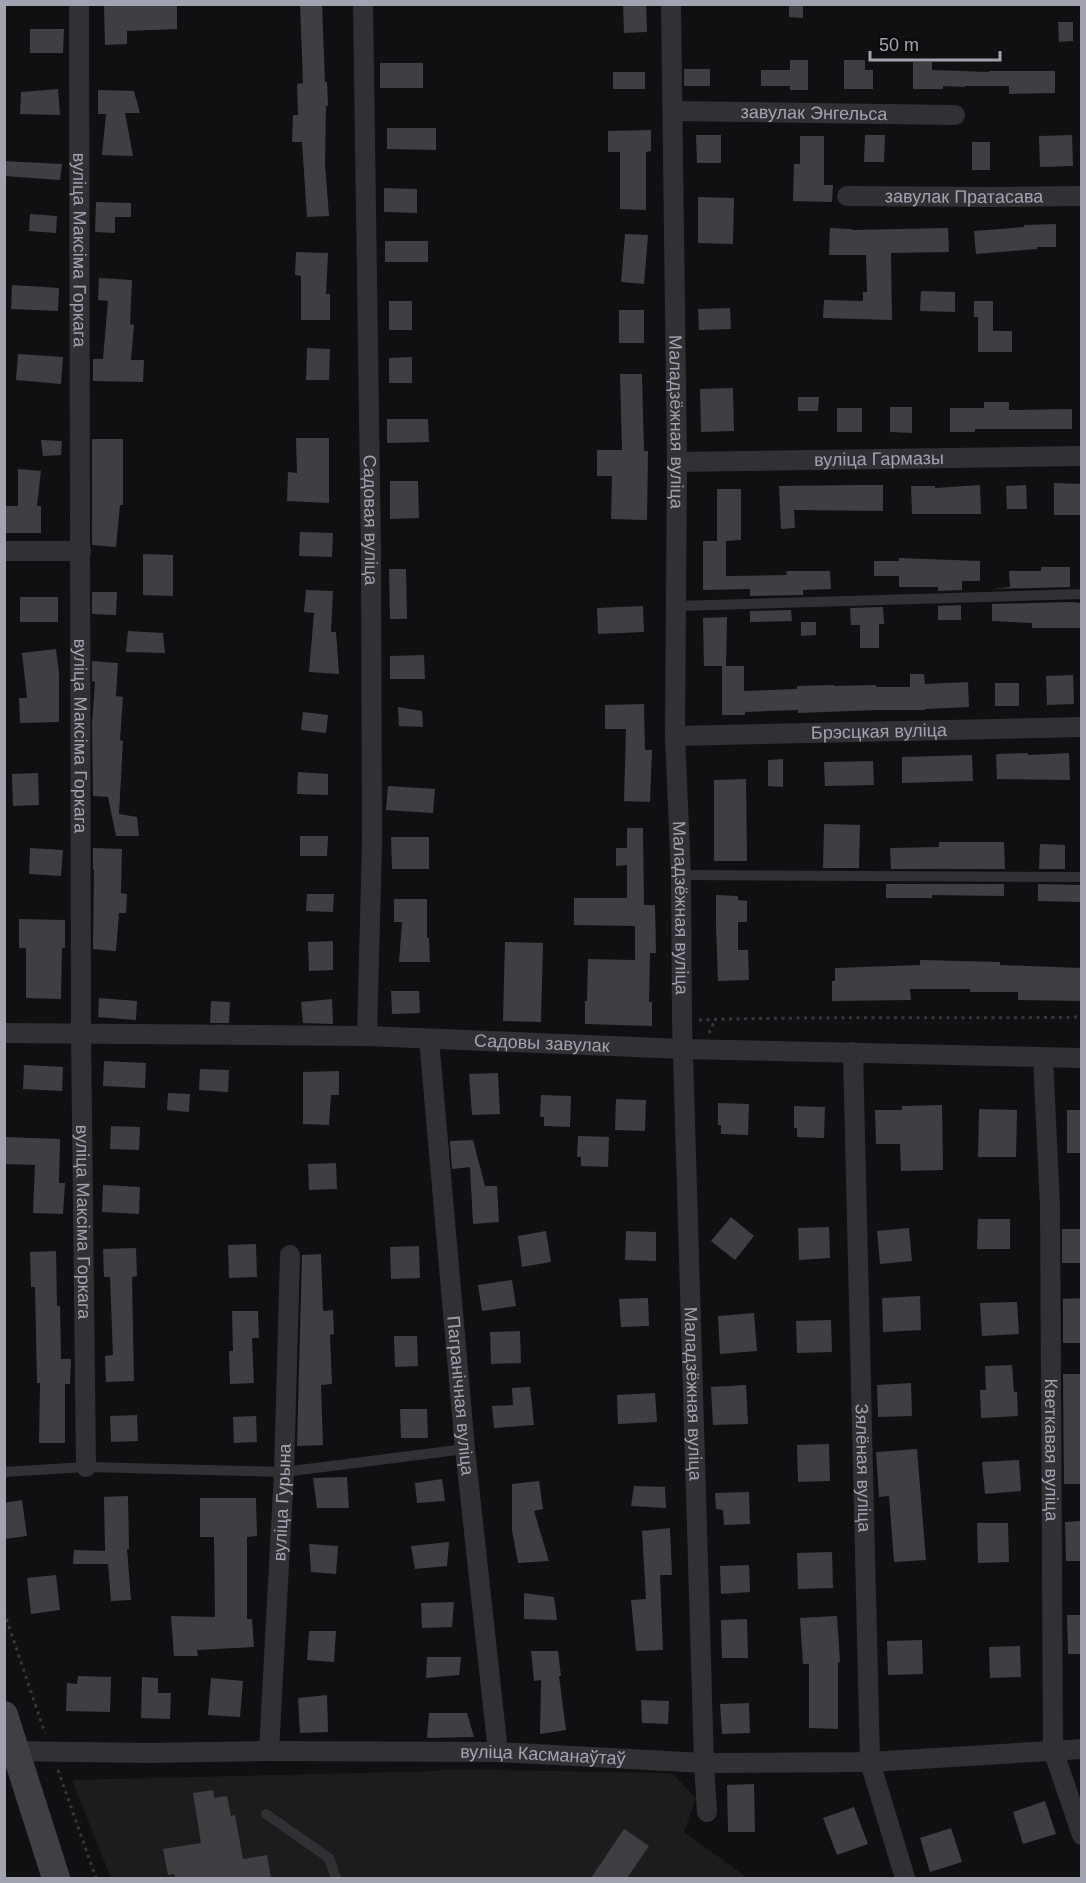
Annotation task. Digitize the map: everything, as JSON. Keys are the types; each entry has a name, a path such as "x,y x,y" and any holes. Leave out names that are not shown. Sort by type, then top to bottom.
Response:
{"street":[{"name":"вуліца Максіма Горкага","path":"79,4 81,1033 86,1467"},
{"name":"Садовая вуліца","path":"363,4 371,553 372,831 368,1036"},
{"name":"Маладзёжная вуліца","path":"671,4 677,462 675,736 681,875 682,1021 707,1812"},
{"name":"завулак Энгельса","path":"673,111 956,115"},
{"name":"завулак Пратасава","path":"847,196 1082,196"},
{"name":"вуліца Гармазы","path":"677,462 1082,456"},
{"path":"4,551 81,551"},
{"name":"Брэсцкая вуліца","path":"675,736 1082,727"},
{"name":"Садовы завулак","path":"4,1033 368,1036 683,1048 1082,1058"},
{"name":"Пагранічная вуліца","path":"429,1039 465,1449 498,1752"},
{"name":"Зялёная вуліца","path":"853,1052 870,1762 905,1878"},
{"name":"Кветкавая вуліца","path":"1043,1058 1050,1206 1053,1750 1082,1835"},
{"name":"вуліца Гурына","path":"269,1751 284,1472 290,1255"},
{"path":"4,1715 10,1751 56,1878"},
{"name":"вуліца Касманаўтаў","path":"10,1751 498,1752 704,1763 870,1762 1082,1749"}],"lane":[{"path":"676,606 1082,594"},
{"path":"681,875 1082,877"},
{"path":"4,1472 86,1467 284,1472 465,1449"},
{"path":"266,1814 329,1858 336,1878"}],"path":[{"path":"682,1021 815,1017 988,1019 1082,1017"}],"shaded area":[{"path":"441,1769 672,1773 696,1798 684,1832 748,1878 111,1878 72,1780 440,1771"}],"building":[{"path":"104,4 177,4 177,29 127,31 127,44 105,45"},
{"path":"300,4 322,4 328,106 326,106 325,165 329,216 307,217 302,142 292,142 293,115 298,115 297,84 303,83"},
{"path":"623,4 646,4 647,32 624,33"},
{"path":"789,4 803,4 803,18 789,17"},
{"path":"1058,22 1073,22 1073,41 1059,42"},
{"path":"30,29 64,29 63,53 30,53"},
{"path":"790,60 808,60 808,90 790,90 790,86 761,86 761,70 790,70"},
{"path":"844,60 865,60 865,70 873,70 873,89 844,89"},
{"path":"913,62 932,62 932,70 1055,71 1055,93 1009,94 1009,86 943,86 943,89 913,89"},
{"path":"380,63 423,63 423,88 380,88"},
{"path":"684,69 710,69 710,86 684,86"},
{"path":"613,72 645,72 645,89 613,89"},
{"path":"58,89 60,115 20,114 21,92"},
{"path":"98,90 134,91 140,113 125,113 133,156 102,155 106,114 98,114"},
{"path":"387,128 436,128 436,150 387,149"},
{"path":"651,130 651,151 646,152 646,210 620,209 620,152 608,152 608,131"},
{"path":"696,135 721,135 721,163 697,163"},
{"path":"865,135 885,135 884,162 864,162"},
{"path":"1072,135 1073,166 1040,167 1039,136"},
{"path":"800,136 824,136 824,185 833,185 832,202 793,201 794,164 800,164"},
{"path":"972,142 990,142 990,170 972,170"},
{"path":"4,161 62,164 60,180 4,176"},
{"path":"384,188 417,189 417,213 384,212"},
{"path":"698,197 734,198 733,244 698,243"},
{"path":"96,202 131,203 131,217 115,217 115,233 95,232"},
{"path":"30,214 57,216 56,233 29,231"},
{"path":"1056,224 1056,247 976,254 974,231"},
{"path":"830,228 852,230 948,228 949,252 891,253 892,320 823,318 824,300 863,301 863,292 867,292 866,255 829,255"},
{"path":"625,234 648,235 644,284 621,282"},
{"path":"385,241 428,241 428,262 385,262"},
{"path":"296,252 328,253 326,294 330,294 330,320 301,320 301,276 295,275"},
{"path":"99,278 132,280 130,324 134,325 131,360 144,360 143,382 93,381 93,359 103,359 108,301 98,300"},
{"path":"12,285 59,288 58,311 11,309"},
{"path":"921,291 955,292 955,312 920,311"},
{"path":"389,301 412,301 412,330 389,330"},
{"path":"974,301 993,301 993,331 1012,331 1012,352 978,352 978,317 974,317"},
{"path":"730,308 731,329 699,330 698,309"},
{"path":"619,310 644,310 644,343 619,343"},
{"path":"307,348 330,349 329,380 306,380"},
{"path":"18,354 63,357 61,384 16,380"},
{"path":"412,357 412,383 389,383 389,358"},
{"path":"620,374 642,374 644,451 648,451 647,520 611,519 612,476 597,476 597,450 622,450"},
{"path":"733,388 734,431 701,432 700,389"},
{"path":"798,397 819,397 818,411 798,411"},
{"path":"984,402 1009,402 1009,410 1072,409 1072,429 975,429 975,432 950,432 950,408 984,408"},
{"path":"890,407 912,407 912,433 890,432"},
{"path":"837,408 862,408 862,432 837,432"},
{"path":"387,419 428,419 429,442 387,443"},
{"path":"296,438 329,438 329,503 287,501 288,472 297,473"},
{"path":"92,439 123,439 123,505 120,505 116,547 92,545"},
{"path":"41,440 62,441 61,455 43,456"},
{"path":"18,469 41,471 37,506 41,506 41,533 4,533 4,506 18,506"},
{"path":"390,481 418,481 419,518 390,519"},
{"path":"1054,483 1082,484 1082,515 1054,515"},
{"path":"883,485 883,511 794,510 795,528 781,529 779,486"},
{"path":"980,485 981,514 912,514 911,486 935,486 935,488"},
{"path":"1026,485 1027,509 1007,509 1006,486"},
{"path":"717,489 741,489 741,540 726,541 726,576 787,575 786,571 830,571 831,589 803,590 803,595 750,596 750,589 703,590 703,541 717,541"},
{"path":"300,532 333,533 332,557 299,556"},
{"path":"143,554 173,555 173,596 143,595"},
{"path":"899,558 980,561 980,581 962,581 962,590 938,591 938,587 899,587 899,576 874,576 874,561 899,561"},
{"path":"1041,567 1070,567 1070,587 993,589 1010,587 1009,571 1041,571"},
{"path":"389,569 406,569 407,619 390,619"},
{"path":"306,590 333,591 331,632 336,632 339,674 309,672 314,613 304,612"},
{"path":"92,592 117,592 116,615 92,614"},
{"path":"20,597 58,597 58,622 20,622"},
{"path":"1082,603 1082,628 1032,628 1032,623 992,621 992,604"},
{"path":"961,605 961,620 938,620 938,606"},
{"path":"643,606 644,632 598,634 597,608"},
{"path":"883,607 884,624 879,624 879,648 860,648 860,625 851,625 850,608"},
{"path":"791,610 792,621 750,622 750,611"},
{"path":"727,617 726,666 744,666 744,691 833,685 910,687 910,674 924,674 925,684 968,682 969,707 798,713 798,710 722,715 722,666 704,666 703,618"},
{"path":"801,622 816,622 816,635 801,636"},
{"path":"128,631 163,633 165,653 126,652"},
{"path":"56,649 59,674 59,722 20,723 19,698 27,698 22,653"},
{"path":"424,655 425,679 390,679 390,656"},
{"path":"92,661 118,663 116,696 123,697 119,814 137,817 139,836 116,836 108,797 93,796 92,724 95,682 92,681"},
{"path":"1073,675 1074,704 1047,705 1046,676"},
{"path":"995,683 1019,683 1019,706 995,706"},
{"path":"644,704 645,750 652,750 650,802 624,801 626,729 605,729 605,705"},
{"path":"398,707 422,711 423,727 399,726"},
{"path":"303,712 328,715 326,733 301,730"},
{"path":"1028,753 1028,755 1069,753 1070,780 997,779 996,755"},
{"path":"972,755 973,781 902,783 902,757"},
{"path":"783,759 783,787 768,786 768,760"},
{"path":"873,761 874,785 825,786 824,762"},
{"path":"298,772 328,774 328,795 297,794"},
{"path":"38,773 39,805 13,806 12,774"},
{"path":"746,779 747,861 714,861 714,780"},
{"path":"388,786 435,789 433,813 386,810"},
{"path":"824,824 860,825 859,868 823,868"},
{"path":"627,828 643,828 644,905 655,905 656,953 650,953 649,1002 652,1002 652,1026 585,1024 588,959 635,960 635,926 574,925 574,898 627,898 627,865 616,866 616,848 627,848"},
{"path":"300,836 328,836 327,856 300,856"},
{"path":"391,837 429,837 429,869 392,869"},
{"path":"939,842 1004,842 1005,869 891,869 890,848 939,847"},
{"path":"1040,844 1065,845 1065,869 1039,869"},
{"path":"30,848 63,850 61,876 29,874"},
{"path":"93,848 122,849 121,893 127,894 126,913 119,913 116,951 93,949"},
{"path":"886,884 1004,884 1004,896 932,895 932,898 886,898"},
{"path":"1038,884 1082,885 1082,902 1038,901"},
{"path":"307,894 334,894 333,912 306,911"},
{"path":"716,895 738,896 738,900 747,901 747,922 738,922 738,950 748,950 749,980 718,981"},
{"path":"394,899 427,899 427,938 429,938 430,962 399,962 402,922 394,922"},
{"path":"19,919 65,920 61,999 26,998 26,948 19,948"},
{"path":"333,941 333,970 309,971 308,942"},
{"path":"505,942 543,943 541,1022 503,1021"},
{"path":"920,960 1000,962 1000,965 1082,968 1082,1001 1018,1000 1018,992 910,989 911,1000 832,1001 832,981 835,981 835,968 920,965"},
{"path":"391,991 419,991 420,1013 392,1014"},
{"path":"99,998 137,1001 136,1020 98,1017"},
{"path":"332,999 333,1024 303,1023 301,1002"},
{"path":"211,1001 230,1002 229,1023 210,1023"},
{"path":"104,1061 146,1063 145,1088 103,1086"},
{"path":"24,1065 63,1067 62,1091 23,1089"},
{"path":"200,1069 229,1070 228,1092 199,1090"},
{"path":"339,1071 339,1095 331,1095 329,1125 303,1124 303,1072"},
{"path":"498,1073 500,1114 472,1115 469,1074"},
{"path":"168,1093 190,1094 189,1112 167,1110"},
{"path":"541,1095 571,1096 570,1127 544,1126 544,1117 540,1117"},
{"path":"616,1099 646,1100 645,1131 615,1130"},
{"path":"718,1103 749,1104 748,1135 721,1134 721,1125 718,1125"},
{"path":"942,1105 943,1170 901,1171 900,1144 876,1144 875,1110 902,1110 902,1106"},
{"path":"794,1106 825,1107 824,1138 797,1137 797,1128 794,1128"},
{"path":"979,1109 1017,1110 1016,1157 978,1157"},
{"path":"1067,1110 1082,1110 1082,1153 1067,1153"},
{"path":"111,1126 140,1127 139,1150 110,1149"},
{"path":"578,1136 609,1137 608,1167 581,1166 581,1157 577,1157"},
{"path":"4,1137 60,1139 59,1183 65,1183 63,1214 33,1213 35,1165 4,1164"},
{"path":"473,1140 485,1186 497,1186 499,1222 473,1224 470,1167 452,1169 450,1141"},
{"path":"336,1163 337,1189 309,1190 308,1164"},
{"path":"103,1185 140,1187 139,1214 102,1212"},
{"path":"731,1217 754,1236 735,1260 711,1241"},
{"path":"978,1219 1010,1219 1010,1249 977,1249"},
{"path":"829,1227 830,1258 799,1260 798,1228"},
{"path":"909,1228 912,1261 880,1264 877,1231"},
{"path":"1062,1229 1082,1229 1082,1263 1062,1263"},
{"path":"546,1231 551,1262 522,1267 518,1236"},
{"path":"626,1231 656,1232 656,1261 625,1260"},
{"path":"256,1244 257,1277 229,1278 228,1245"},
{"path":"419,1246 420,1278 391,1279 390,1247"},
{"path":"136,1248 137,1276 132,1277 134,1381 106,1382 105,1356 113,1355 110,1277 104,1277 103,1249"},
{"path":"56,1251 61,1359 71,1359 70,1384 65,1384 65,1443 39,1443 40,1383 37,1383 35,1287 31,1287 30,1252"},
{"path":"321,1254 323,1311 333,1310 334,1334 330,1335 332,1384 321,1385 323,1445 297,1446 302,1255"},
{"path":"512,1280 516,1306 482,1311 478,1285"},
{"path":"920,1296 921,1330 883,1332 882,1298"},
{"path":"648,1298 649,1326 621,1327 619,1299"},
{"path":"1082,1298 1081,1343 1063,1343 1063,1299"},
{"path":"1017,1302 1019,1334 982,1336 980,1303"},
{"path":"232,1311 258,1311 259,1338 252,1338 254,1383 230,1384 229,1351 233,1351"},
{"path":"754,1313 757,1351 720,1354 718,1316"},
{"path":"831,1320 832,1352 797,1353 796,1321"},
{"path":"520,1331 521,1363 491,1364 490,1332"},
{"path":"394,1336 417,1336 418,1366 395,1367"},
{"path":"1012,1365 1014,1392 1017,1392 1018,1416 981,1418 980,1390 986,1390 985,1366"},
{"path":"1063,1374 1082,1374 1082,1484 1064,1484"},
{"path":"911,1383 912,1416 878,1417 877,1385"},
{"path":"746,1385 748,1424 713,1425 711,1387"},
{"path":"530,1387 534,1425 494,1428 492,1406 513,1405 512,1388"},
{"path":"655,1393 657,1422 618,1424 617,1395"},
{"path":"400,1409 427,1409 428,1438 401,1438"},
{"path":"137,1415 138,1441 111,1442 110,1416"},
{"path":"256,1416 257,1442 234,1443 233,1417"},
{"path":"829,1444 830,1481 798,1482 797,1445"},
{"path":"917,1449 926,1560 894,1562 889,1496 879,1497 876,1452"},
{"path":"1019,1460 1021,1491 985,1494 982,1462"},
{"path":"347,1477 349,1508 317,1508 313,1478"},
{"path":"442,1479 445,1501 417,1503 415,1483"},
{"path":"539,1481 543,1509 534,1511 549,1561 518,1563 512,1530 512,1484"},
{"path":"634,1486 665,1487 666,1508 631,1506"},
{"path":"749,1492 750,1524 724,1525 723,1510 716,1509 715,1493"},
{"path":"128,1496 129,1549 127,1549 131,1600 111,1601 108,1564 73,1564 74,1550 105,1551 104,1497"},
{"path":"200,1498 256,1498 257,1536 247,1537 247,1619 252,1619 254,1647 197,1650 198,1656 174,1656 171,1616 215,1617 214,1537 200,1537"},
{"path":"22,1500 27,1536 4,1539 4,1503"},
{"path":"1082,1521 1082,1561 1066,1561 1065,1522"},
{"path":"977,1523 1008,1523 1009,1562 978,1563"},
{"path":"670,1528 672,1575 660,1575 663,1650 636,1651 631,1600 646,1599 642,1531"},
{"path":"449,1542 447,1566 415,1569 411,1546"},
{"path":"309,1544 338,1546 336,1574 311,1572"},
{"path":"832,1552 833,1588 798,1589 797,1553"},
{"path":"749,1565 750,1592 721,1594 720,1566"},
{"path":"56,1575 60,1610 31,1614 27,1578"},
{"path":"524,1593 554,1597 557,1620 524,1619"},
{"path":"454,1602 452,1627 422,1628 421,1603"},
{"path":"1067,1615 1082,1615 1082,1654 1068,1654"},
{"path":"837,1616 840,1662 838,1662 838,1729 809,1728 809,1664 803,1664 800,1618"},
{"path":"747,1619 748,1658 722,1658 721,1620"},
{"path":"309,1631 336,1631 334,1662 307,1660"},
{"path":"922,1640 923,1674 888,1675 887,1641"},
{"path":"1020,1646 1021,1677 990,1678 989,1647"},
{"path":"531,1651 558,1651 566,1730 540,1734 541,1680 534,1681"},
{"path":"427,1657 461,1657 459,1675 426,1678"},
{"path":"78,1676 111,1677 110,1712 66,1711 67,1683 77,1684"},
{"path":"142,1677 158,1678 158,1693 171,1693 170,1719 141,1718"},
{"path":"211,1678 243,1681 240,1717 208,1715"},
{"path":"327,1695 328,1732 300,1733 298,1698"},
{"path":"641,1700 669,1701 668,1724 642,1723"},
{"path":"749,1703 750,1733 722,1734 720,1704"},
{"path":"429,1713 467,1713 474,1737 427,1738"},
{"path":"754,1784 755,1832 728,1832 727,1785"},
{"path":"213,1790 214,1798 227,1796 231,1816 235,1815 243,1859 267,1855 271,1878 175,1878 174,1874 168,1875 163,1849 201,1843 193,1793"},
{"path":"1045,1801 1056,1834 1023,1844 1013,1812"},
{"path":"854,1807 868,1844 837,1855 823,1818"},
{"path":"951,1828 962,1862 930,1872 920,1838"},
{"path":"624,1829 649,1846 627,1878 591,1878"}]}
